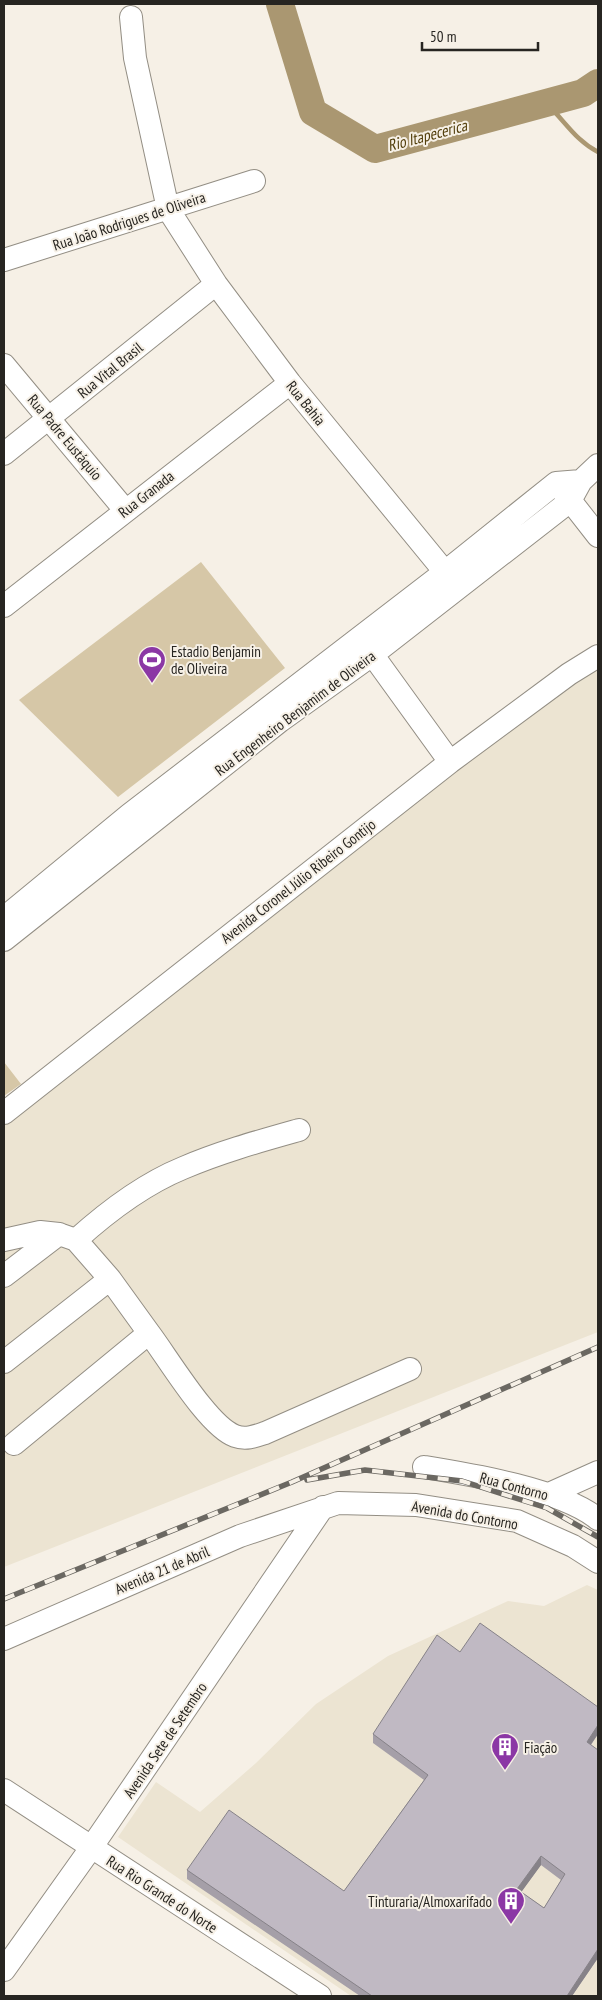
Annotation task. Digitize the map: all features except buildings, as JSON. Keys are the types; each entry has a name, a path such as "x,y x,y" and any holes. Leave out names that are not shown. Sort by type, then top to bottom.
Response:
{"street":[{"path":"131,16 135,58 168,209"},
{"name":"Rua João Rodrigues de Oliveira","path":"4,260 254,181"},
{"name":"Rua Bahia","path":"168,209 216,284 290,383 451,580"},
{"name":"Rua Vital Brasil","path":"4,454 216,284"},
{"name":"Rua Padre Eustáquio","path":"4,365 125,510"},
{"name":"Rua Granada","path":"4,606 290,383"},
{"name":"Rua Engenheiro Benjamim de Oliveira","path":"4,918 129,815 366,646 451,580 570,501 581,481 598,465"},
{"path":"556,483 581,481"},
{"path":"556,483 598,536"},
{"name":"Rua Engenheiro Benjamim de Oliveira","path":"451,580 556,483"},
{"path":"366,646 450,762"},
{"name":"Rua Engenheiro Benjamim de Oliveira","path":"4,940 280,721 366,646"},
{"name":"Avenida Coronel Júlio Ribeiro Gontijo","path":"4,1113 450,762 569,674 598,656"},
{"path":"4,1276 182,1168 299,1130"},
{"path":"4,1240 40,1232 67,1237 110,1279 217,1425 236,1436 249,1438 266,1433 410,1369"},
{"path":"4,1362 110,1279"},
{"path":"14,1444 149,1333"},
{"name":"Rua Contorno","path":"424,1466 467,1474 549,1494 598,1519"},
{"path":"549,1494 598,1472"},
{"name":"Avenida do Contorno","path":"323,1507 338,1502 416,1505 517,1521 573,1546 598,1562"},
{"name":"Avenida 21 de Abril","path":"4,1639 240,1536 323,1507"},
{"name":"Avenida Sete de Setembro","path":"4,1970 91,1848 323,1507"},
{"name":"Rua Rio Grande do Norte","path":"4,1790 313,1994"}],"shaded area":[{"name":"Estadio Benjamin de Oliveira","path":"201,562 285,668 118,797 19,700"},
{"path":"598,664 598,1332 4,1567 4,1118 570,681"},
{"path":"4,1062 21,1084 4,1096"},
{"path":"587,1585 598,1590 598,1996 351,1996 118,1837 156,1782 200,1812 256,1763 316,1704 388,1656 508,1601 544,1606"}],"waterway":[{"name":"Rio Itapecerica","path":"280,4 313,112 375,149 583,93 598,83"},
{"path":"546,103 576,136 598,152"}],"railway":[{"path":"4,1599 292,1482 598,1347"},
{"path":"307,1480 365,1470 462,1481 547,1508 598,1537"}],"place":[{"name":"Estadio Benjamin de Oliveira","path":"152,684"},
{"name":"Fiação","path":"505,1771"},
{"name":"Tinturaria/Almoxarifado","path":"511,1925"}]}
